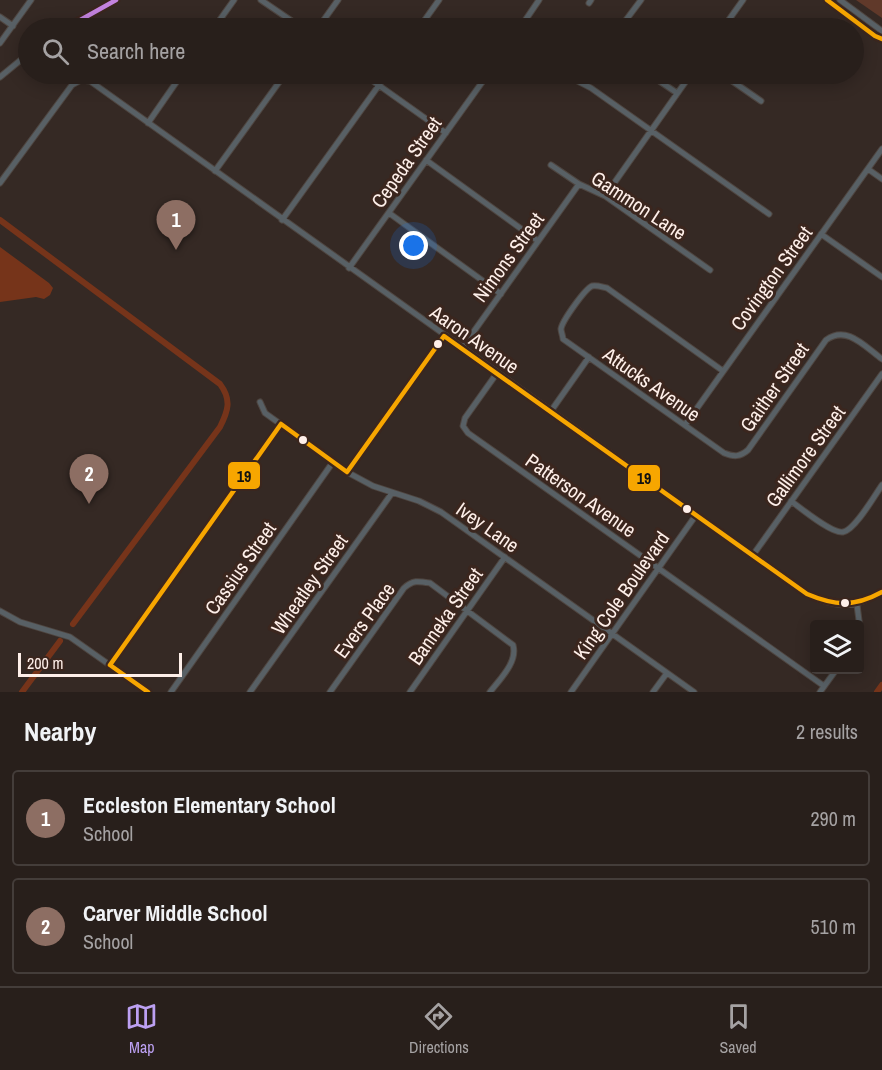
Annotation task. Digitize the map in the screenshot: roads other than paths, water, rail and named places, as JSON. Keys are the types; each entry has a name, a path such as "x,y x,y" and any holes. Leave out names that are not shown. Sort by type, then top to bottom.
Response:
{"street":[{"path":"19,18 31,0"},
{"path":"84,18 117,0"},
{"path":"221,18 234,0"},
{"path":"261,0 287,18"},
{"path":"325,18 338,0"},
{"path":"426,18 439,0"},
{"path":"527,18 539,0"},
{"path":"628,18 641,0"},
{"path":"730,18 743,0"},
{"path":"827,0 851,18"},
{"path":"840,0 882,31"},
{"path":"0,17 13,26"},
{"path":"0,43 18,19"},
{"path":"864,28 882,39"},
{"path":"0,77 18,62"},
{"name":"Aaron Avenue","path":"0,183 74,84"},
{"name":"Aaron Avenue","path":"94,84 807,594 834,605 857,605"},
{"path":"148,123 175,84"},
{"path":"215,171 278,84"},
{"name":"Cepeda Street","path":"349,268 481,84"},
{"path":"583,84 769,214"},
{"path":"664,84 677,93"},
{"path":"605,196 684,84"},
{"path":"736,84 761,101"},
{"path":"282,220 379,85 446,133"},
{"name":"Covington Street","path":"685,425 882,149"},
{"path":"426,160 538,241"},
{"name":"Gammon Lane","path":"551,165 579,184 605,196 710,270"},
{"path":"868,169 882,179"},
{"name":"Nimons Street","path":"462,348 579,184"},
{"path":"389,213 501,294"},
{"path":"821,234 882,277"},
{"name":"Attucks Avenue","path":"723,371 607,288 591,286 563,322 561,331 563,339 724,453"},
{"name":"Gaither Street","path":"724,453 732,456 742,455 748,450 826,340 841,333 848,335 882,359"},
{"path":"347,472 444,336"},
{"path":"551,411 589,357"},
{"name":"Patterson Avenue","path":"497,373 465,418 463,426 468,434 824,686"},
{"name":"Gallimore Street","path":"753,555 882,374"},
{"name":"Ivey Lane","path":"260,402 265,413 347,472 373,486 419,501 441,512 694,692"},
{"path":"110,665 281,424"},
{"name":"Cassius Street","path":"171,692 333,462"},
{"path":"791,501 831,529 847,531 882,485"},
{"name":"Wheatley Street","path":"250,692 392,493"},
{"name":"King Cole Boulevard","path":"571,692 696,515"},
{"name":"Banneka Street","path":"410,692 505,557"},
{"name":"Evers Place","path":"330,692 404,588 411,582 430,583 468,610"},
{"path":"859,620 857,605 882,592"},
{"path":"468,610 506,638 515,651 513,659 490,692"},
{"path":"0,612 20,622 70,637 148,692"},
{"path":"653,692 667,673"},
{"path":"820,692 832,674"}],"waterway":[{"path":"0,220 220,384 227,400 227,411 220,427 73,624"},
{"path":"22,692 60,641"},
{"path":"877,692 882,685"}],"place":[{"name":"Eccleston Elementary School","path":"176,250"},
{"name":"Carver Middle School","path":"89,504"}]}
